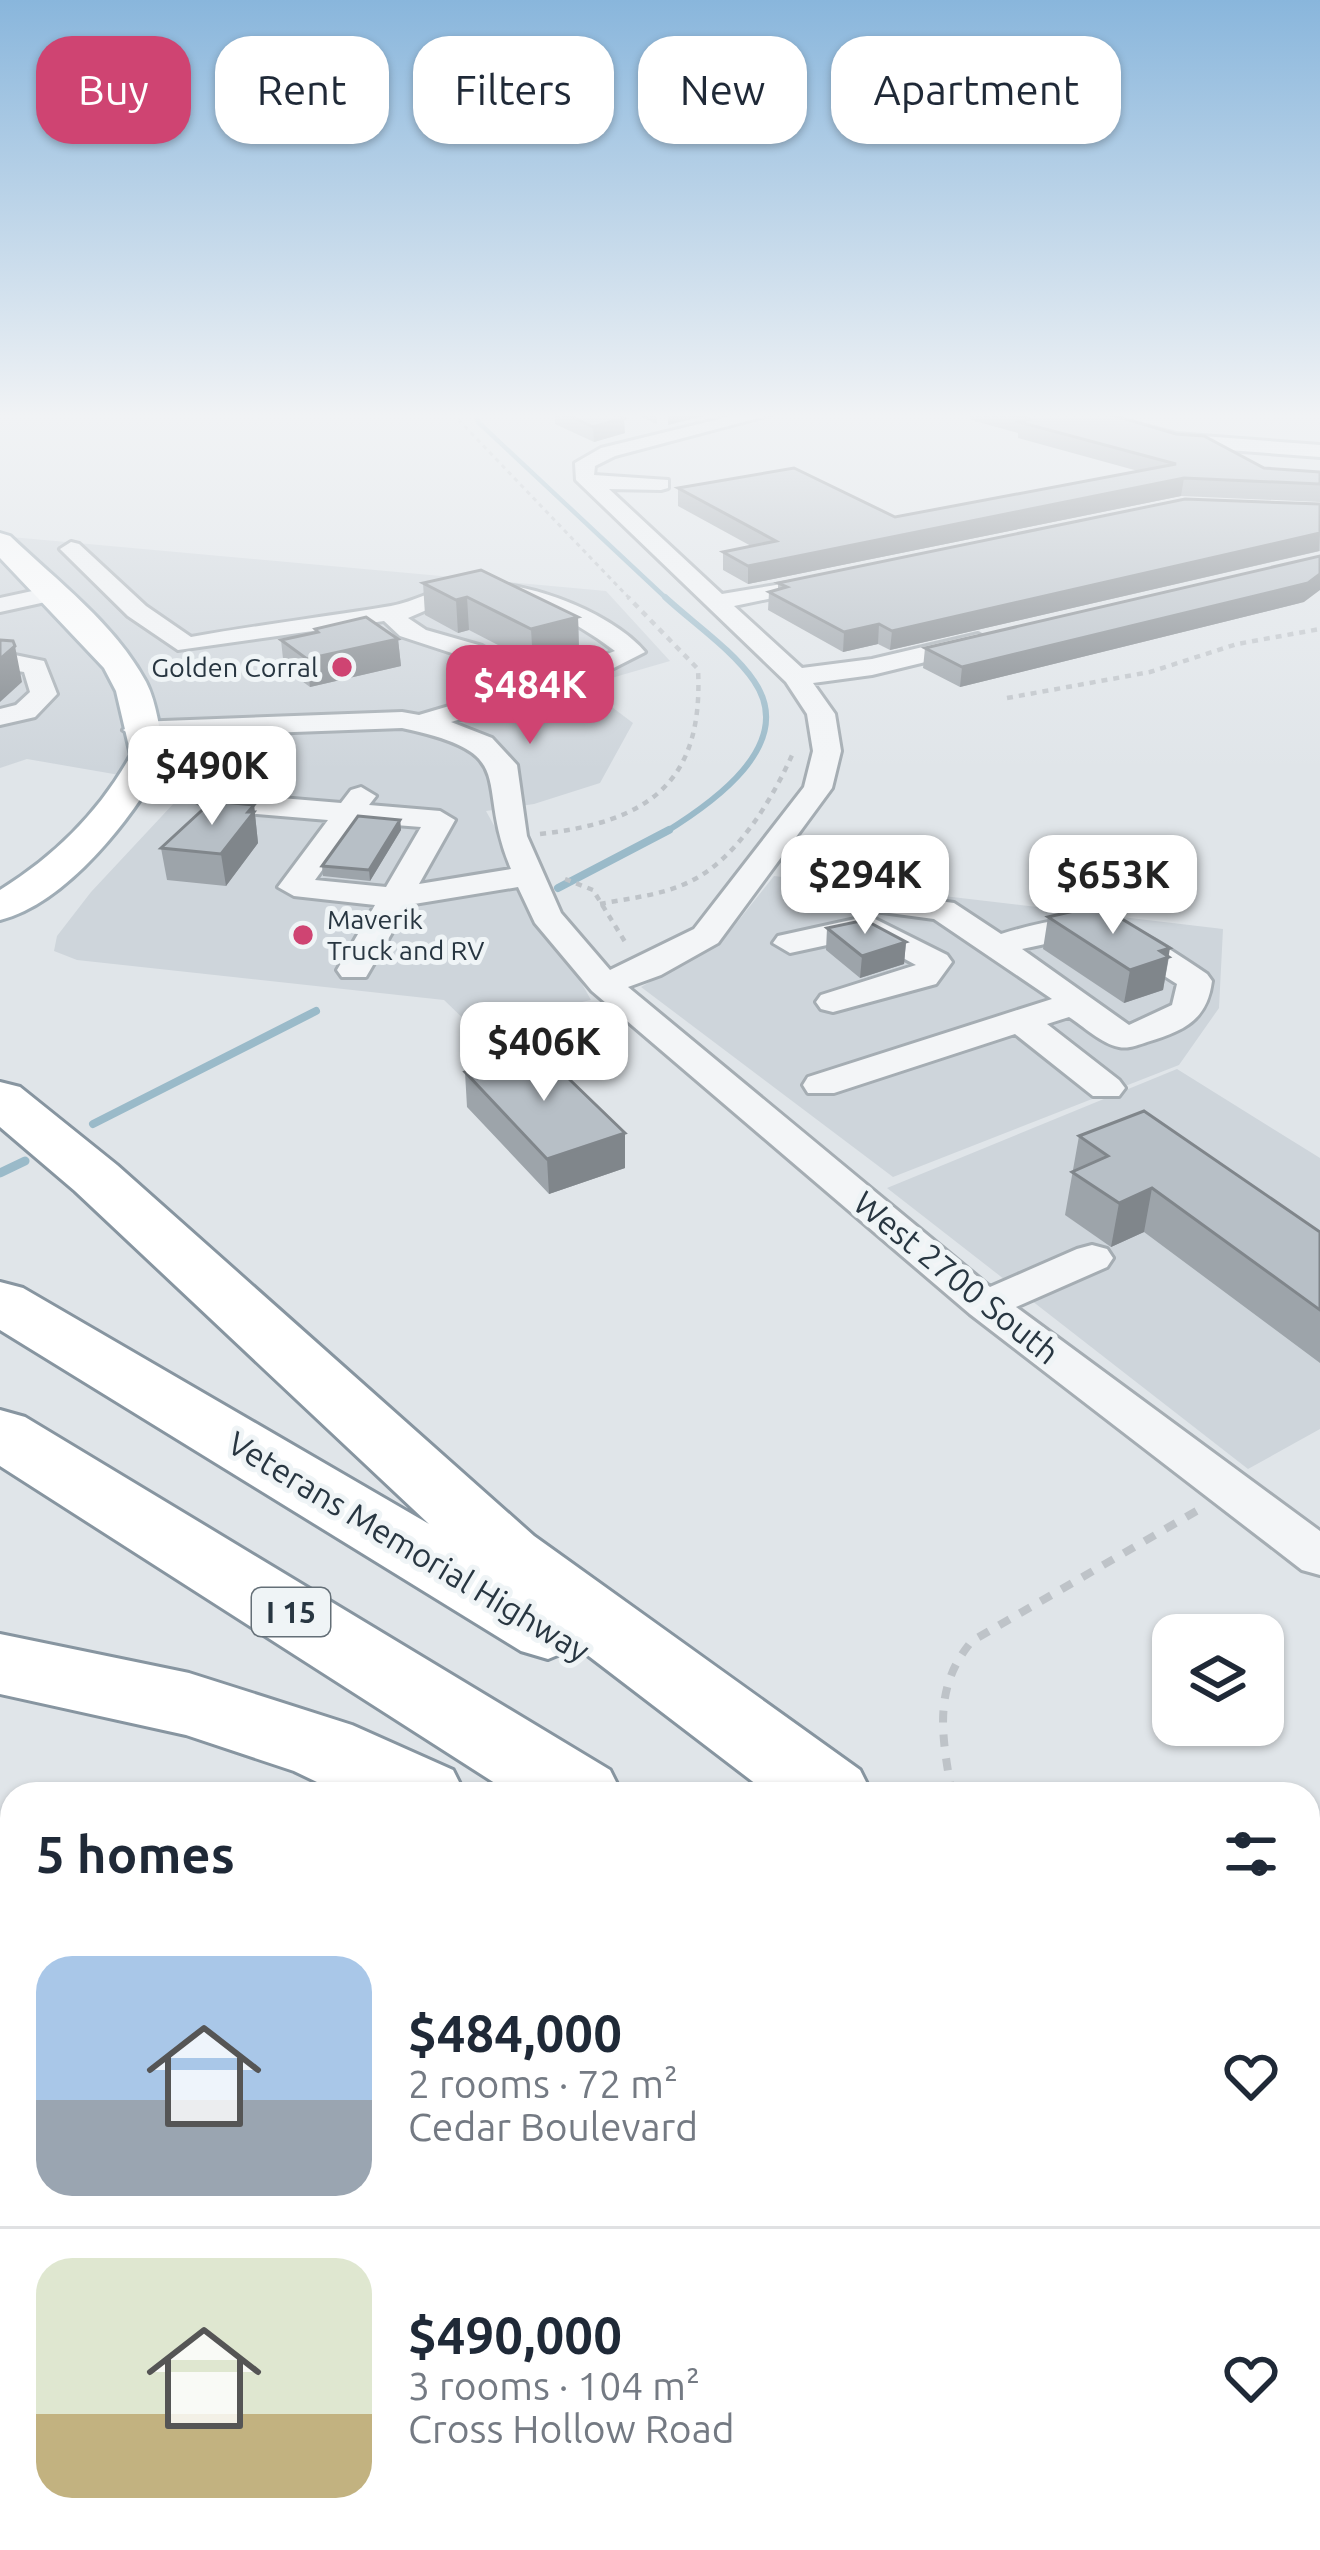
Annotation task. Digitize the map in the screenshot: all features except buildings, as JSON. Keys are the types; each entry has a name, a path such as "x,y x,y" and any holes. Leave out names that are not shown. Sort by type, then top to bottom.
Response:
{"highway":[{"path":"0,1099 96,1178 508,1556 814,1782"},
{"name":"Veterans Memorial Highway","path":"0,1302 295,1474 796,1782"},
{"name":"I 15","path":"0,1434 561,1782"},
{"path":"0,1664 189,1704 323,1748 397,1782"}],"main road":[{"path":"0,542 86,630 129,682 138,712 137,730 149,755 115,807 68,858 0,908"},
{"path":"0,866 66,817 95,783 110,756 137,730"}],"street":[{"path":"604,984 649,968 706,936 818,788 827,752 821,714 800,682 717,602 679,554 652,532"},
{"path":"71,549 137,611 187,645 367,614 399,613 452,594 488,588 517,594 614,635 632,652 533,688 465,705 422,724 339,719 137,730"},
{"path":"717,602 857,573"},
{"path":"0,604 51,595"},
{"path":"86,630 137,611"},
{"path":"399,613 394,617 401,626 424,639 466,648 533,688"},
{"path":"800,682 1006,636"},
{"path":"0,660 35,666 44,694 26,711 0,717"},
{"name":"West 2700 South","path":"422,724 482,744 503,765 512,836 546,916 604,984 985,1304 1320,1557"},
{"path":"211,801 356,802 440,820 354,970"},
{"path":"356,802 294,887 395,897 529,876"},
{"path":"804,893 912,930 959,966 954,979 842,1007"},
{"path":"790,943 865,914 944,910 1079,1003 821,1085"},
{"path":"996,946 1063,924 1089,924 1125,934 1195,981 1194,1002 1182,1019 1124,1038 1074,1004"},
{"path":"1021,1021 1106,1088"},
{"path":"985,1304 1092,1258"}],"path":[{"path":"1007,698 1150,672 1237,644 1320,629"},
{"path":"600,904 670,889 712,868 788,767 798,742 798,722 780,694 800,682"},
{"path":"565,878 592,890 630,947"},
{"path":"950,1782 940,1693 946,1673 972,1641 1232,1490"}],"shaded area":[{"path":"0,536 606,591 670,661 584,686 633,723 600,783 534,804 486,811 591,1000 471,1026 444,1000 77,960 54,951 57,936 91,892 189,787 27,759 0,768"},
{"path":"774,876 1223,929 1219,1008 1179,1065 893,1177 641,987 723,940"},
{"path":"1177,1069 1320,1158 1320,1429 1248,1469 887,1188"}],"waterway":[{"path":"595,532 668,600"},
{"path":"665,597 745,670 765,705 765,728 743,770 704,806 667,831"},
{"path":"558,888 667,831"},
{"path":"93,1124 316,1011"},
{"path":"0,1173 25,1161"}],"place":[{"name":"Golden Corral","path":"342,667"},
{"name":"Maverik Truck and RV","path":"303,935"}]}
